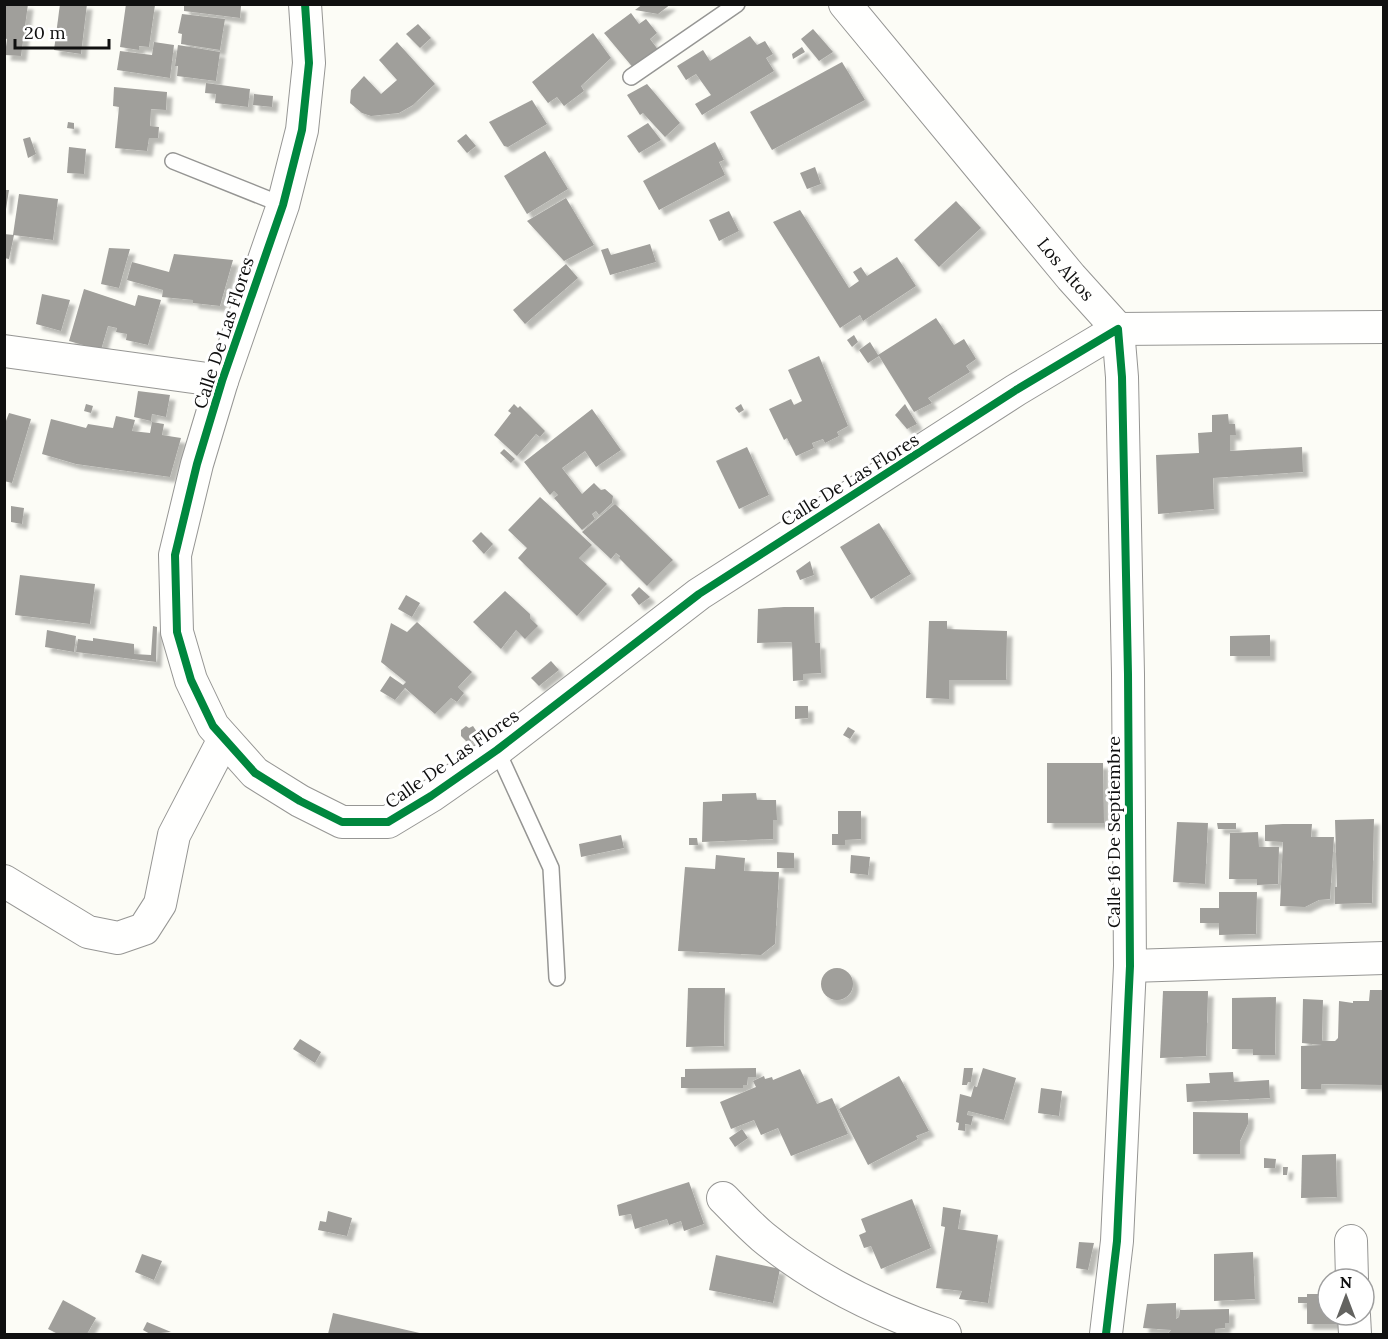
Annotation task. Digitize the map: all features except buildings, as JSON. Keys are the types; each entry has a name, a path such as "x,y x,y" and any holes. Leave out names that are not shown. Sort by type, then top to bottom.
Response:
{"street":[{"name":"Calle De Las Flores","path":"305,4 309,63 302,130 283,205 222,381 197,464 175,555 177,632 191,680 213,726 224,739 255,773 300,801 342,822 388,822 431,796 497,750 699,594 1016,390 1118,329"},
{"name":"Los Altos","path":"845,4 1071,277 1118,329"},
{"path":"1118,329 1383,327"},
{"name":"Calle 16 De Septiembre","path":"1106,1335 1117,1241 1130,966 1128,674 1122,377 1118,329"},
{"path":"4,351 222,381"},
{"path":"4,881 88,932 118,938 144,929 160,904 174,835 224,739"},
{"path":"1130,966 1383,958"},
{"path":"723,1198 763,1237 817,1275 895,1317 945,1335"},
{"path":"1351,1241 1352,1267"}],"lane":[{"path":"631,77 737,4"},
{"path":"173,161 283,205"},
{"path":"497,750 551,868 557,978"}],"cycle path":[{"path":"305,4 309,63 302,130 283,205 222,381 197,464 175,555 177,632 191,680 213,726 255,773 300,801 342,822 388,822 431,796 497,750 699,594 1016,390 1118,329 1122,377 1128,674 1130,966 1117,1241 1106,1334"}]}
